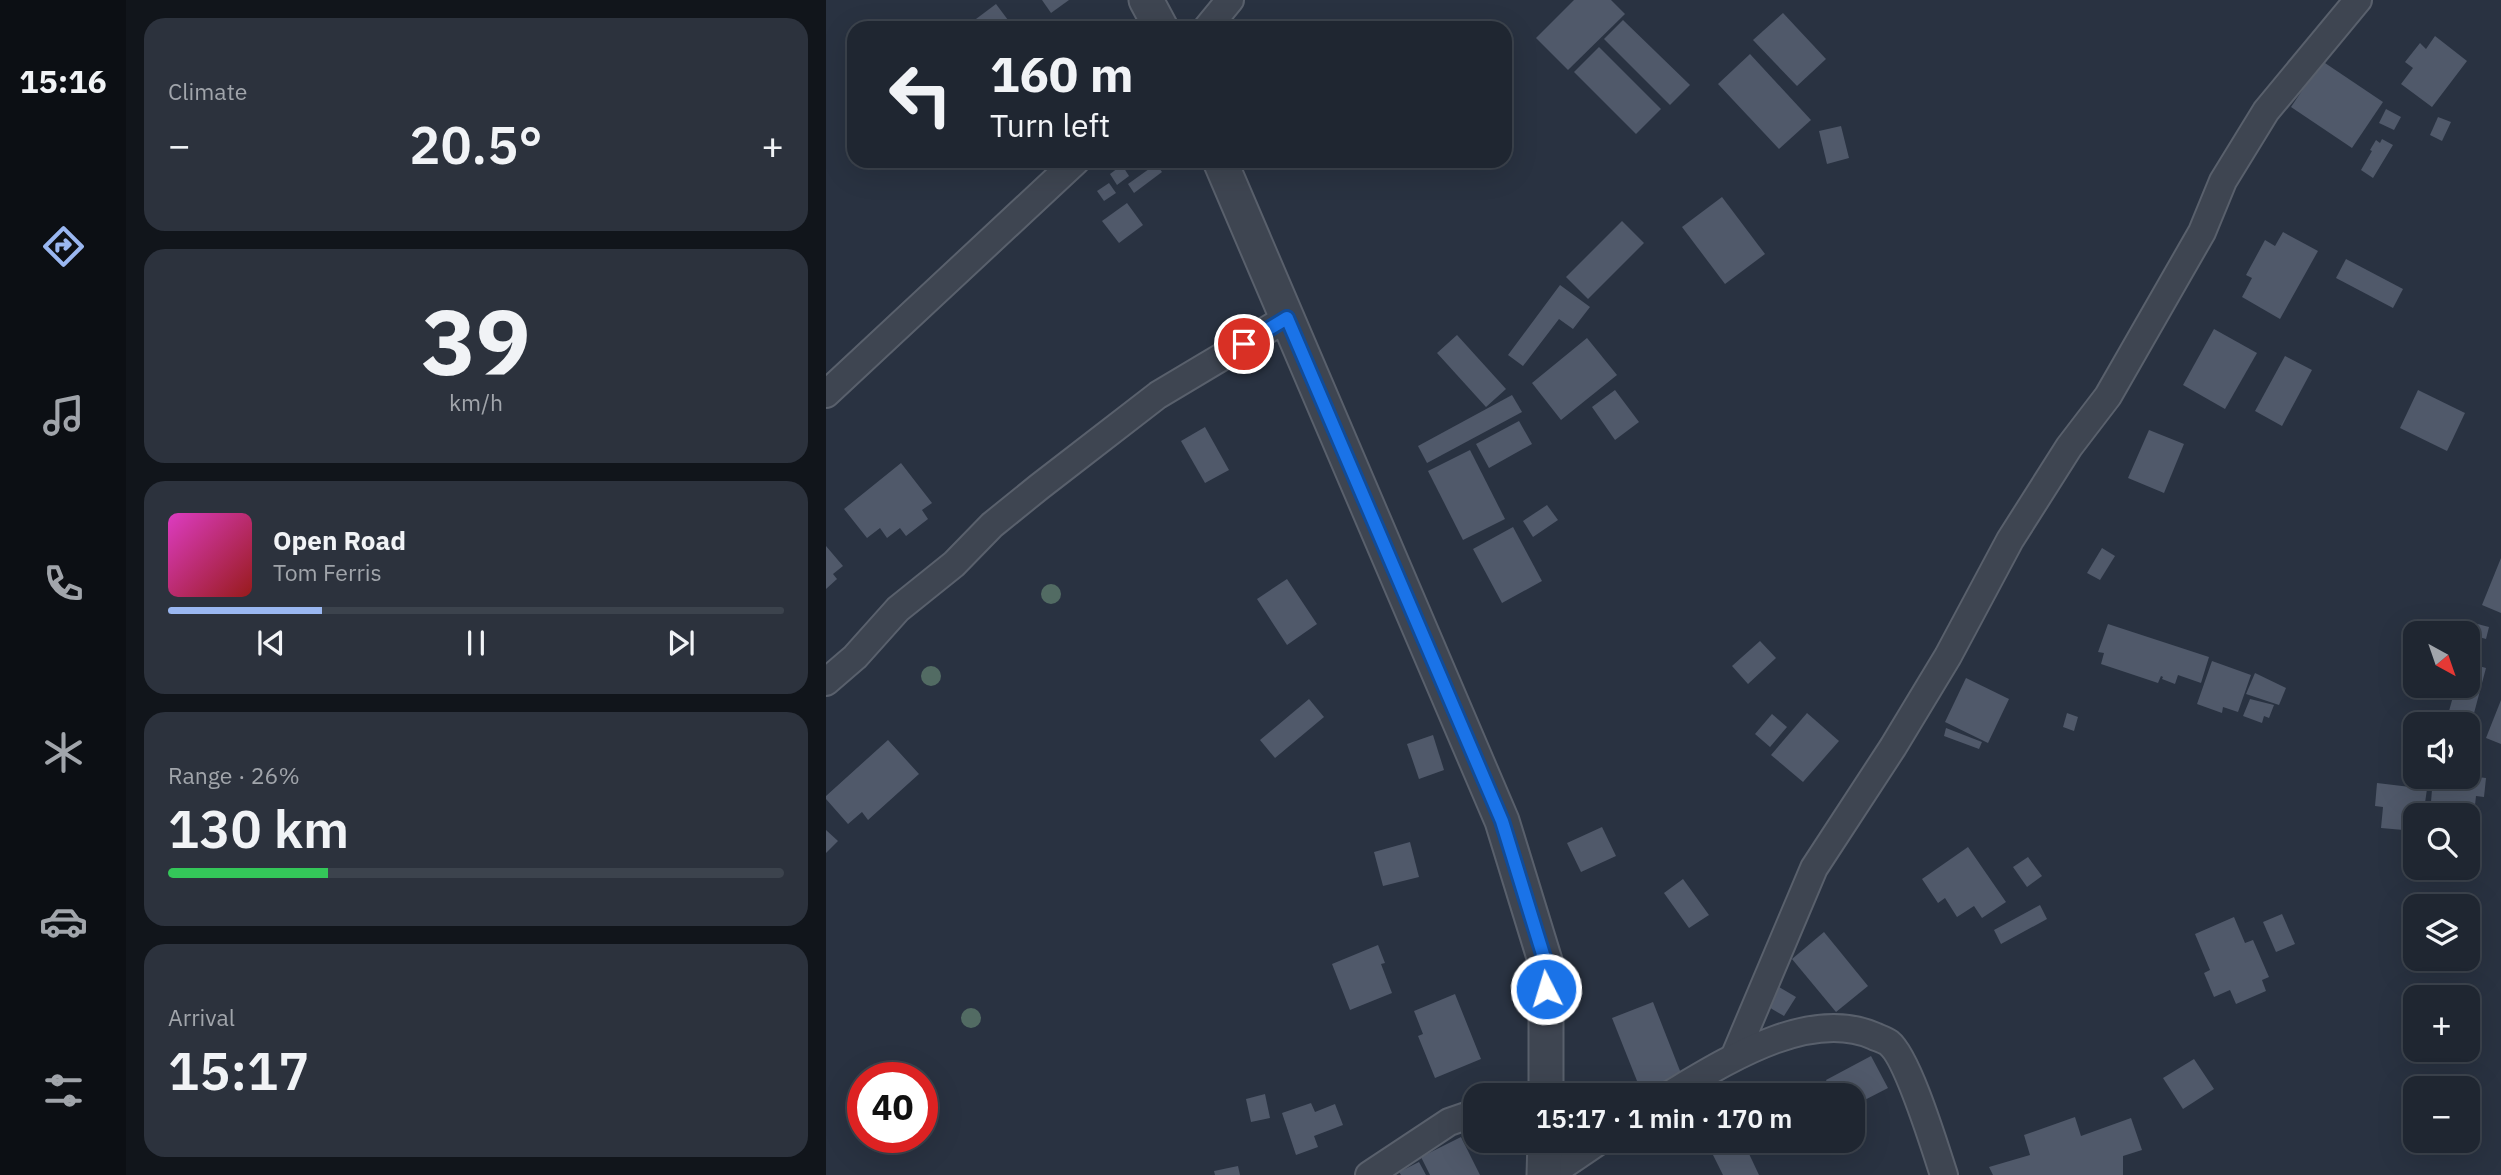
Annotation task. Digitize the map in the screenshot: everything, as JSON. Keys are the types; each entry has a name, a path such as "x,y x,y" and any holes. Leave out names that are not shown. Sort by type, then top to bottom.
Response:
{"street":[{"path":"1146,0 1157,21"},
{"path":"1213,21 1230,0"},
{"path":"1735,1055 1814,869 1948,656 2010,540 2069,447 2108,396 2202,232 2223,181 2259,123 2358,0"},
{"path":"826,394 1068,168"},
{"path":"1223,168 1502,821 1546,964 1540,1083"},
{"path":"826,682 855,657 898,609 954,564 992,525 1030,494 1158,395 1287,318"},
{"path":"1689,1083 1735,1055 1777,1040 1828,1027 1858,1029 1890,1043 1907,1071 1944,1175"},
{"path":"1369,1175 1449,1122 1463,1117"},
{"path":"1546,1153 1547,1175 1581,1153"}],"building":[{"path":"1042,0 1069,0 1051,13"},
{"path":"1574,0 1611,0 1625,14 1568,70 1536,38"},
{"path":"996,4 1009,21 973,21"},
{"path":"1783,13 1826,59 1797,86 1753,40"},
{"path":"1623,20 1690,85 1670,105 1604,39"},
{"path":"2435,36 2467,61 2432,107 2401,84 2413,68 2405,62 2420,43 2426,49"},
{"path":"1599,47 1661,109 1636,134 1574,72"},
{"path":"1750,54 1811,120 1779,149 1718,84"},
{"path":"2322,61 2383,102 2352,148 2291,107"},
{"path":"2386,109 2401,117 2394,130 2379,123"},
{"path":"2438,117 2451,122 2442,141 2430,135"},
{"path":"1841,126 1849,158 1827,164 1819,131"},
{"path":"2382,139 2393,145 2373,178 2361,170 2376,140 2380,143"},
{"path":"1118,168 1124,168 1129,176 1117,185 1110,174"},
{"path":"1150,168 1159,168 1162,172 1134,193 1128,184"},
{"path":"1109,183 1116,193 1104,201 1097,191"},
{"path":"1722,197 1765,254 1725,284 1682,227"},
{"path":"1127,203 1143,225 1119,243 1102,221"},
{"path":"1622,221 1644,243 1588,299 1566,277"},
{"path":"2283,232 2318,251 2280,319 2242,297 2252,278 2246,275 2265,240 2275,246"},
{"path":"2346,259 2403,289 2393,308 2336,278"},
{"path":"1560,285 1590,307 1573,329 1559,319 1523,366 1508,355"},
{"path":"2214,329 2257,353 2225,409 2183,385"},
{"path":"1457,335 1506,389 1486,407 1437,353"},
{"path":"1587,338 1617,375 1561,420 1532,383"},
{"path":"2285,356 2312,370 2282,426 2255,411"},
{"path":"1615,390 1639,422 1615,440 1592,407"},
{"path":"2418,390 2465,413 2447,451 2400,428"},
{"path":"1512,395 1522,412 1427,463 1418,446"},
{"path":"1519,421 1532,444 1489,468 1476,444"},
{"path":"1205,427 1229,470 1205,483 1181,441"},
{"path":"2149,430 2184,444 2164,493 2128,478"},
{"path":"1470,450 1505,519 1463,540 1428,471"},
{"path":"901,463 932,503 922,510 928,519 906,536 900,528 887,538 880,528 867,538 844,509"},
{"path":"1547,505 1558,520 1533,537 1523,521"},
{"path":"1513,527 1542,581 1502,603 1473,549"},
{"path":"826,546 843,566 833,574 837,579 826,589"},
{"path":"2102,548 2115,556 2100,580 2087,573"},
{"path":"2501,558 2501,613 2482,605"},
{"path":"1287,579 1317,624 1287,645 1257,599"},
{"path":"2108,624 2209,657 2201,683 2178,675 2175,684 2162,679 2161,676 2158,683 2101,664 2104,653 2098,652"},
{"path":"2480,625 2489,627 2486,639 2480,637"},
{"path":"1760,641 1776,658 1748,684 1732,666"},
{"path":"2212,661 2251,675 2238,712 2223,707 2222,713 2197,704"},
{"path":"2480,666 2486,668 2480,691"},
{"path":"2255,673 2286,688 2279,705 2246,694"},
{"path":"1966,678 2009,699 1988,743 1945,722"},
{"path":"2453,698 2478,698 2474,712 2449,711"},
{"path":"1309,699 1324,717 1275,758 1260,740"},
{"path":"2250,699 2274,705 2269,718 2264,716 2262,723 2243,716"},
{"path":"2501,700 2501,744 2486,738"},
{"path":"1807,713 1839,741 1803,782 1771,755"},
{"path":"2067,713 2078,717 2074,731 2063,727"},
{"path":"1772,714 1787,727 1770,747 1755,734"},
{"path":"1946,728 1982,742 1979,749 1944,736"},
{"path":"1433,735 1444,770 1419,779 1407,744"},
{"path":"888,740 919,774 868,820 862,812 848,824 826,796"},
{"path":"2480,777 2486,778 2484,797 2476,796 2475,803 2431,802 2432,789 2480,789"},
{"path":"2377,783 2403,786 2403,789 2427,789 2425,803 2403,803 2403,830 2381,828 2383,807 2375,806"},
{"path":"1602,827 1616,856 1581,872 1567,843"},
{"path":"826,830 838,841 826,853"},
{"path":"1410,842 1419,877 1383,886 1374,852"},
{"path":"1968,847 2006,902 1982,918 1974,906 1957,917 1945,898 1938,903 1922,879"},
{"path":"2028,857 2042,876 2027,887 2013,867"},
{"path":"1683,879 1709,915 1689,928 1664,893"},
{"path":"2040,905 2047,919 2001,944 1994,930"},
{"path":"2282,914 2295,944 2276,952 2263,922"},
{"path":"2234,917 2245,943 2253,940 2269,977 2262,980 2266,991 2236,1004 2230,990 2214,997 2204,973 2210,970 2195,934"},
{"path":"1824,932 1868,986 1836,1012 1792,959"},
{"path":"1378,945 1385,963 1381,964 1392,993 1350,1010 1332,964"},
{"path":"1779,987 1796,997 1784,1016 1767,1006"},
{"path":"1455,994 1481,1059 1435,1078 1418,1036 1423,1034 1414,1011"},
{"path":"1653,1002 1684,1081 1638,1083 1612,1018"},
{"path":"1871,1056 1888,1088 1865,1100 1865,1083 1828,1083 1826,1080"},
{"path":"2194,1059 2214,1089 2183,1109 2163,1078"},
{"path":"1265,1094 1270,1118 1251,1122 1246,1099"},
{"path":"1311,1103 1315,1112 1335,1104 1343,1125 1314,1136 1318,1147 1296,1155 1282,1113"},
{"path":"2075,1117 2081,1136 2131,1118 2142,1150 2123,1156 2123,1175 1993,1175 1989,1167 2030,1155 2024,1135"},
{"path":"1461,1137 1463,1153 1469,1153 1480,1175 1430,1175 1421,1157"},
{"path":"1749,1153 1759,1175 1723,1175 1713,1155"},
{"path":"1419,1162 1426,1175 1401,1175 1399,1172"},
{"path":"1238,1166 1240,1175 1215,1175 1214,1171"}],"route":[{"path":"1244,344 1287,318 1502,821 1546,964 1546,989"}]}
